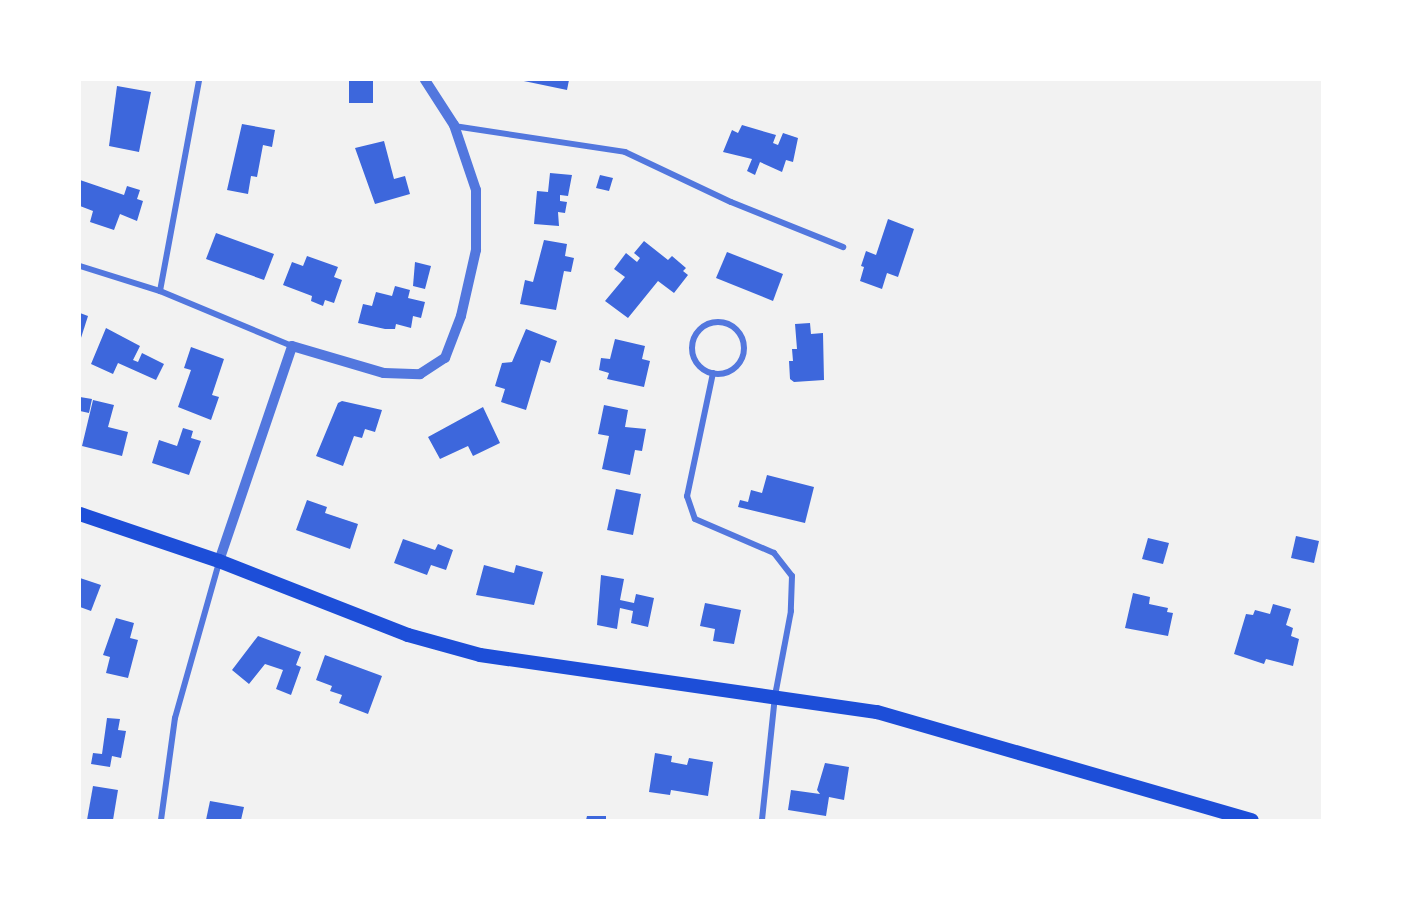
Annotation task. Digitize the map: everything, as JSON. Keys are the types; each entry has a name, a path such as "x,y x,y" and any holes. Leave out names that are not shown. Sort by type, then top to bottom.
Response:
{"main road":[{"path":"80,514 219,561 408,635 480,655 542,667 775,696 877,712 1252,820"}],"street":[{"path":"159,291 199,80"},
{"path":"80,266 159,291 292,346 384,373 420,374 445,358 461,316 476,250 476,190 454,125 425,80"},
{"path":"454,125 625,152 731,202 843,246"},
{"path":"719,322 740,335 743,351 729,371 713,373 698,364 692,349 697,332 719,322"},
{"path":"161,820 175,718 219,561 292,346"},
{"path":"713,373 687,496 695,519 774,553 792,576 785,650 775,696 762,820"}],"building":[{"path":"349,80 373,80 373,103 349,103"},
{"path":"519,80 569,80 567,90"},
{"path":"117,86 151,92 139,152 109,146"},
{"path":"242,124 275,130 272,147 263,145 257,177 251,176 248,194 227,190"},
{"path":"742,125 776,135 773,143 778,145 783,133 798,138 793,162 786,160 782,172 760,162 755,175 747,171 752,159 723,152 732,130 738,133"},
{"path":"384,141 394,179 405,176 410,194 375,204 355,148"},
{"path":"550,173 572,175 568,196 560,195 560,201 567,202 565,213 558,212 559,226 534,224 537,191 548,192"},
{"path":"600,175 613,178 609,191 596,188"},
{"path":"80,180 124,195 127,186 140,190 137,199 143,201 137,221 120,214 114,230 90,222 93,211 80,206"},
{"path":"888,219 914,229 898,277 887,273 882,289 860,281 864,267 861,266 866,251 876,255"},
{"path":"216,233 274,254 264,280 206,259"},
{"path":"544,240 567,244 565,256 574,258 571,272 564,271 556,310 520,304 525,280 533,282"},
{"path":"644,241 668,260 672,256 686,268 683,271 688,275 674,293 658,281 628,318 605,301 625,277 614,269 626,253 637,262 640,258 634,253"},
{"path":"727,252 783,274 773,301 716,278"},
{"path":"307,256 338,267 334,277 342,280 334,303 325,300 323,306 311,301 312,296 283,285 292,262 303,266"},
{"path":"415,262 431,266 425,289 413,286"},
{"path":"395,286 410,290 408,298 425,302 421,318 413,316 411,328 396,324 395,329 385,329 358,323 363,304 372,306 376,292 392,296"},
{"path":"80,313 88,316 80,341"},
{"path":"810,323 811,334 823,333 824,380 794,382 790,379 789,361 793,361 792,349 797,349 795,324"},
{"path":"106,328 140,346 133,360 138,362 142,353 164,364 156,380 118,363 113,374 91,364"},
{"path":"526,329 557,341 550,363 541,360 526,410 501,402 505,389 495,386 502,363 512,362"},
{"path":"615,339 645,346 642,359 650,361 644,387 607,379 609,373 599,370 601,358 610,359"},
{"path":"191,347 224,359 212,395 219,397 211,420 178,407 191,370 184,368"},
{"path":"80,397 92,399 89,413 80,411"},
{"path":"93,400 114,405 108,427 128,432 122,456 82,446"},
{"path":"342,401 382,410 375,432 365,429 362,438 354,436 343,466 316,456 338,403"},
{"path":"604,405 628,410 625,427 646,429 642,451 635,450 630,475 602,469 609,436 598,434"},
{"path":"483,407 500,443 473,456 468,446 440,459 428,437"},
{"path":"183,428 193,431 191,438 201,441 189,475 152,463 159,440 177,446"},
{"path":"767,475 814,487 805,523 738,507 740,500 748,502 751,490 762,493"},
{"path":"616,489 641,494 633,535 607,530"},
{"path":"307,500 327,507 325,513 358,524 350,549 296,530"},
{"path":"1296,536 1319,541 1314,563 1291,558"},
{"path":"1148,538 1169,543 1163,564 1142,559"},
{"path":"403,539 435,550 438,544 453,550 446,570 431,565 427,575 394,563"},
{"path":"484,565 514,573 516,565 543,572 534,605 476,595"},
{"path":"601,575 624,579 620,600 634,603 636,594 654,598 648,627 631,623 633,611 620,608 617,629 597,625"},
{"path":"80,578 101,585 91,611 80,607"},
{"path":"1133,593 1150,597 1149,604 1168,608 1167,612 1173,613 1168,636 1125,628"},
{"path":"705,603 741,610 734,644 713,641 715,629 700,626"},
{"path":"1273,604 1291,609 1286,625 1293,628 1291,636 1299,639 1293,666 1266,659 1264,664 1234,654 1246,614 1253,615 1255,610 1270,614"},
{"path":"116,618 134,623 130,638 138,640 128,678 106,673 110,657 103,655"},
{"path":"258,636 301,652 296,665 301,667 291,695 276,689 283,670 265,664 249,684 232,670"},
{"path":"325,655 382,676 368,714 339,703 342,695 330,691 332,686 316,680"},
{"path":"107,718 120,719 118,730 126,731 121,758 112,756 110,767 91,764 93,753 102,754"},
{"path":"655,753 672,756 671,762 687,765 689,758 713,762 708,796 671,790 670,795 649,792"},
{"path":"825,763 849,767 844,800 829,797 826,816 788,810 791,790 820,794 817,790"},
{"path":"93,786 118,790 113,820 87,820"},
{"path":"210,801 244,807 241,820 206,820"},
{"path":"587,816 606,816 606,820 586,820"}]}
